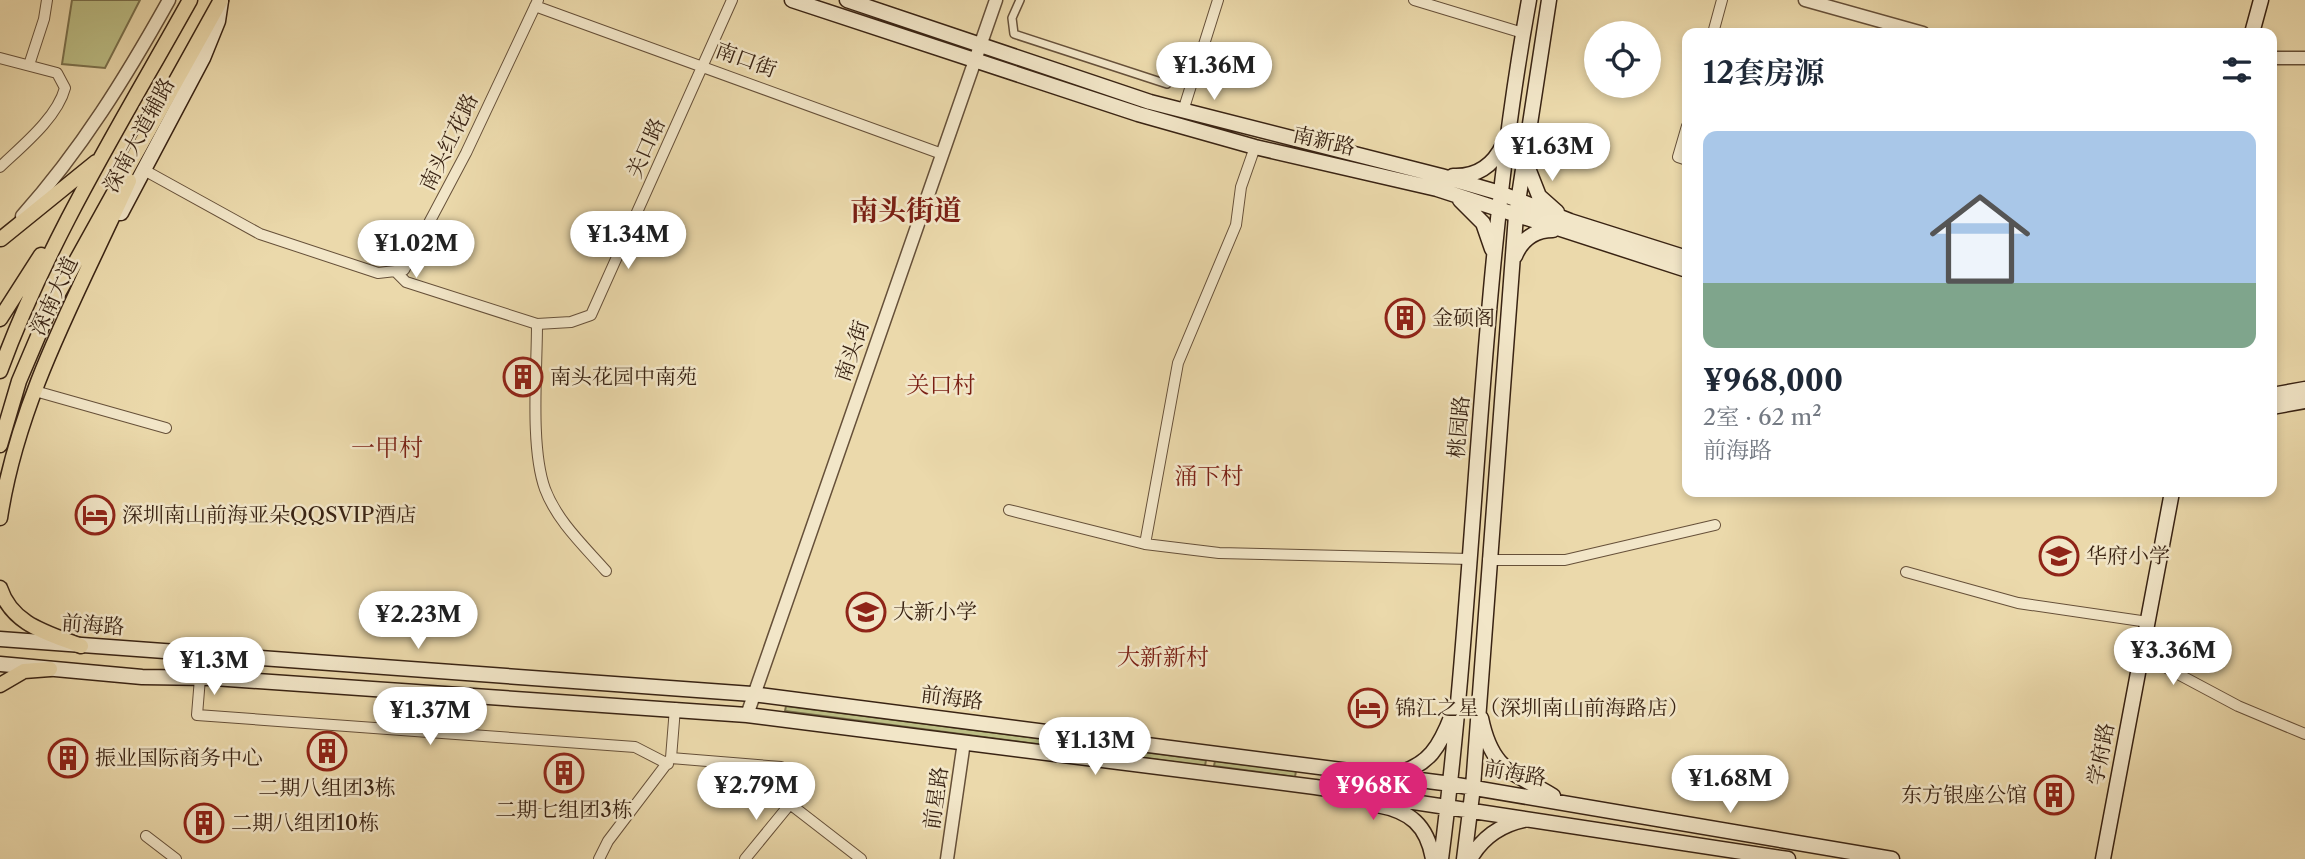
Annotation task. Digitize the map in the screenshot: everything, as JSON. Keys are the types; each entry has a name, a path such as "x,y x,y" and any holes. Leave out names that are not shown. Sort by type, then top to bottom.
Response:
{"main road":[{"name":"深南大道","path":"0,319 66,220 188,0"},
{"name":"深南大道","path":"0,445 19,380 50,308 221,0"},
{"name":"深南大道辅路","path":"82,285 207,49 221,0"},
{"name":"南新路","path":"792,0 1139,114 1255,147 1500,193 1517,207 1682,268"},
{"name":"南新路","path":"847,0 1183,111 1439,182 1498,209 1517,207"},
{"name":"桃园路","path":"1441,859 1451,784 1498,209 1529,0"},
{"name":"桃园路","path":"1464,859 1473,787 1477,700 1511,267 1525,147 1549,0"},
{"path":"2253,28 2261,0"},
{"name":"深南大道","path":"0,518 15,450 35,391 166,99"},
{"path":"1439,182 1468,175 1486,167 1500,151 1509,131"},
{"path":"1525,147 1527,173 1532,185 1568,227"},
{"path":"0,239 102,156"},
{"path":"1439,182 1478,215 1494,255"},
{"name":"深南大道","path":"0,371 18,323 66,220"},
{"path":"1511,267 1517,251 1531,234 1568,227"},
{"name":"南新路","path":"1568,227 1682,257"},
{"path":"2277,394 2305,389"},
{"path":"2277,406 2305,401"},
{"name":"学府路","path":"2143,621 2161,497"},
{"name":"学府路","path":"2094,859 2171,497"},
{"path":"0,588 9,609 21,620 81,646"},
{"name":"前海路","path":"0,639 752,694 1473,787 1892,859"},
{"name":"学府路","path":"2103,859 2137,651"},
{"name":"前海路","path":"0,664 142,677 200,678 675,708 747,715 1315,787 1788,859"},
{"path":"0,685 24,671 50,669"},
{"path":"1477,700 1487,743 1501,764 1514,776 1563,802"},
{"path":"1387,776 1409,770 1430,757 1438,747 1457,703"},
{"path":"1315,787 1363,803 1394,808 1414,817 1427,836 1433,859"},
{"path":"1470,859 1485,839 1496,831 1509,824 1535,819"}],"street":[{"path":"29,65 44,19 47,0"},
{"name":"深南大道辅路","path":"0,239 61,171 98,120 169,0"},
{"name":"关口路","path":"397,273 406,282 537,324 571,322 592,315 732,0"},
{"name":"南头街","path":"747,715 752,694 996,0"},
{"path":"1020,0 1012,18 1014,34 1167,84"},
{"path":"1183,111 1218,0"},
{"path":"1414,0 1523,33"},
{"path":"1714,28 1722,0"},
{"path":"1805,0 1905,28"},
{"name":"南口街","path":"537,3 942,154"},
{"name":"南头红花路","path":"397,273 410,264 537,3"},
{"path":"0,58 57,73 64,83 63,94 40,126 0,167"},
{"path":"2277,58 2305,58"},
{"path":"1682,143 1678,157 1682,158"},
{"path":"1144,544 1178,363 1236,225 1241,187 1255,147"},
{"path":"144,170 260,234 378,273 397,273"},
{"path":"537,324 538,463 543,482 562,522 606,571"},
{"path":"35,391 166,428"},
{"path":"1009,510 1144,544 1219,553 1470,559"},
{"path":"1488,560 1565,560 1715,525"},
{"path":"1906,572 2018,603 2143,621"},
{"path":"2137,651 2238,706 2305,734"},
{"path":"200,678 197,715 635,747 669,761 777,766 789,778 787,796 790,804 861,859"},
{"path":"599,859 608,841 669,761 675,708"},
{"name":"前星路","path":"947,859 964,742"},
{"path":"745,859 790,804"},
{"path":"146,836 176,859"}],"green space":[{"path":"72,0 140,0 105,68 62,64"},
{"path":"786,706 1206,760 1205,766 785,711"},
{"path":"1215,761 1296,771 1295,777 1214,766"}],"place":[{"name":"金硕阁","path":"1405,318"},
{"name":"南头花园中南苑","path":"523,377"},
{"name":"深圳南山前海亚朵QQSVIP酒店","path":"95,515"},
{"name":"华府小学","path":"2059,556"},
{"name":"大新小学","path":"866,612"},
{"name":"锦江之星（深圳南山前海路店）","path":"1368,708"},
{"name":"二期八组团3栋","path":"327,751"},
{"name":"振业国际商务中心","path":"68,758"},
{"name":"二期七组团3栋","path":"564,773"},
{"name":"东方银座公馆","path":"2054,795"},
{"name":"二期八组团10栋","path":"204,823"}],"district":[{"name":"南头街道","path":"906,210"},
{"name":"关口村","path":"941,385"},
{"name":"一甲村","path":"387,448"},
{"name":"涌下村","path":"1209,476"},
{"name":"大新新村","path":"1163,657"}]}
